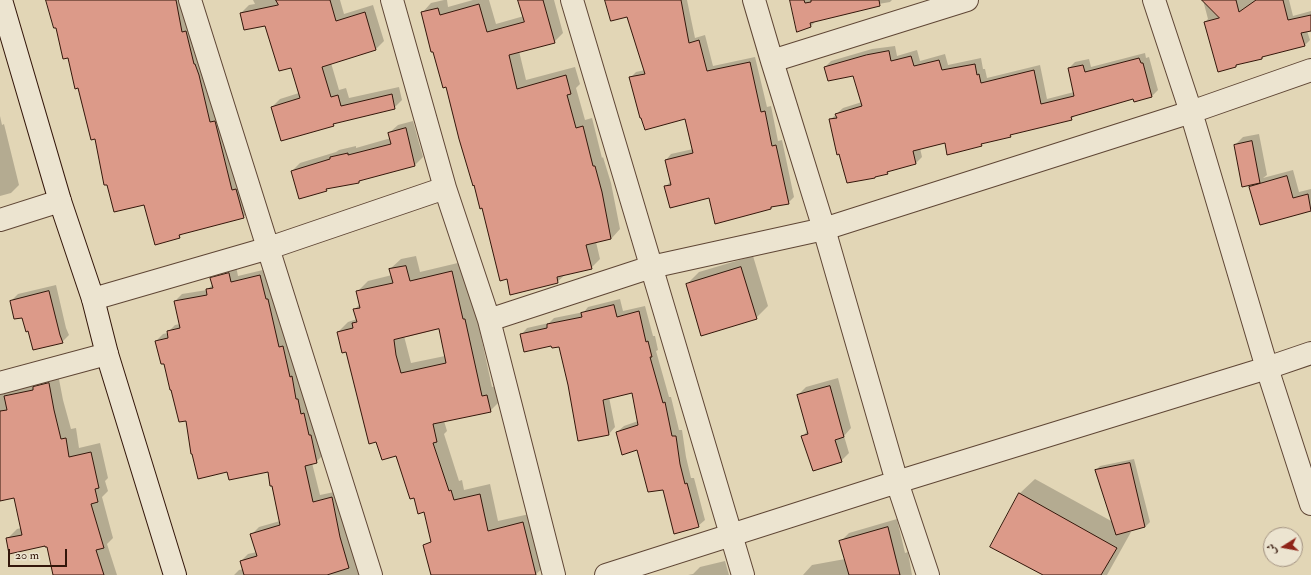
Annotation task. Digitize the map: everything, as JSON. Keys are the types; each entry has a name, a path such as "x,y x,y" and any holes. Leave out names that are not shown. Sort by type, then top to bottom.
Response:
{"street":[{"path":"1,0 60,201 93,299 107,354 175,575"},
{"path":"190,0 371,575"},
{"path":"392,0 445,188 489,320 554,575"},
{"path":"572,0 743,575"},
{"path":"754,0 824,229 897,482 928,575"},
{"path":"772,61 967,0"},
{"path":"1154,0 1191,112 1267,368 1311,504"},
{"path":"489,320 652,267 824,229 1191,112 1311,70"},
{"path":"93,299 269,248 445,188"},
{"path":"0,220 60,201"},
{"path":"606,575 897,482 1267,368 1311,353"},
{"path":"0,383 107,354"}],"building":[{"path":"46,0 176,0 182,32 186,31 194,64 199,75 210,122 215,121 232,190 236,189 244,218 179,235 180,238 155,245 144,205 114,212 107,185 104,185 95,139 91,140 78,88 75,89 68,58 63,59 56,28 54,28"},
{"path":"276,0 330,0 336,21 365,12 376,50 322,67 331,97 338,95 341,106 392,94 395,109 333,124 334,126 281,141 271,107 300,98 291,68 279,71 265,26 244,30 240,13 278,5"},
{"path":"518,0 543,0 555,43 509,55 517,89 566,75 571,94 567,95 576,128 583,126 593,166 595,166 602,192 611,239 586,245 592,269 557,277 558,283 510,295 507,279 500,281 482,208 480,209 459,139 446,87 443,88 433,52 431,52 421,12 438,8 440,15 479,4 487,32 524,22"},
{"path":"605,0 681,0 689,43 699,40 707,71 750,62 761,112 765,111 772,146 776,145 789,204 771,207 771,209 715,224 709,198 670,208 664,186 671,185 665,160 693,153 685,119 645,130 640,118 629,77 645,74 627,17 611,21"},
{"path":"790,0 804,0 805,3 811,2 811,0 879,0 880,6 810,23 811,27 797,32"},
{"path":"1202,0 1236,0 1239,12 1256,0 1283,0 1288,20 1311,15 1311,31 1301,33 1305,46 1262,57 1262,59 1236,65 1236,67 1218,72 1204,22 1219,18"},
{"path":"889,51 891,61 911,56 914,66 939,60 942,70 975,64 977,75 979,74 981,83 1034,70 1041,104 1074,96 1068,68 1083,65 1085,72 1139,58 1141,63 1143,63 1152,97 1134,102 1133,99 1071,117 1072,120 1010,135 1011,137 981,144 982,146 947,155 945,143 913,151 916,164 887,172 888,174 875,178 847,183 839,154 837,155 829,119 837,118 835,114 862,106 853,76 828,81 824,67 866,55"},
{"path":"406,128 415,166 359,181 359,183 326,189 327,191 299,199 291,171 330,159 330,157 348,153 348,155 391,144 388,133"},
{"path":"1252,141 1260,183 1242,187 1234,145"},
{"path":"1287,176 1293,198 1308,194 1311,211 1260,225 1249,187"},
{"path":"406,266 410,281 452,271 463,319 465,319 482,396 487,395 491,412 433,424 437,442 433,443 449,491 451,490 454,500 480,494 488,531 523,522 536,575 431,575 423,545 431,542 424,512 418,514 414,498 410,499 396,456 382,460 376,442 369,444 346,352 342,353 337,332 353,328 352,323 357,322 353,309 360,308 356,291 393,283 389,269","holes":["439,329 446,363 401,373 394,340"]},
{"path":"741,267 757,319 701,336 686,284"},
{"path":"229,273 231,282 260,275 266,299 268,299 279,347 283,346 290,377 292,376 296,399 298,399 301,414 304,413 309,435 311,435 317,463 305,466 313,502 332,497 340,537 349,568 327,575 244,575 240,561 257,556 250,534 280,525 268,472 229,480 227,472 198,479 191,454 186,421 179,422 164,364 161,364 155,341 168,338 167,331 180,328 174,301 207,295 206,289 213,288 210,278"},
{"path":"49,291 63,343 33,350 28,331 26,332 22,318 14,319 10,301"},
{"path":"614,305 617,317 639,311 663,403 665,402 672,436 676,436 680,464 685,484 687,483 699,527 674,534 663,490 648,492 637,450 622,455 616,432 638,425 632,393 603,400 609,435 578,441 568,385 559,347 552,348 551,346 524,352 520,334 547,328 547,324 582,317 581,313"},
{"path":"49,383 61,439 66,438 69,457 91,452 99,488 95,489 98,502 91,504 104,548 96,550 104,575 53,575 47,547 45,546 9,554 6,538 22,535 14,498 0,501 0,411 7,410 4,396 33,390 33,387"},
{"path":"830,386 844,437 835,440 842,462 813,471 801,436 808,434 797,395"},
{"path":"1130,463 1145,527 1116,535 1095,470"},
{"path":"1019,493 1117,548 1101,575 1043,575 990,547"},
{"path":"888,527 900,575 849,575 839,541"}]}
